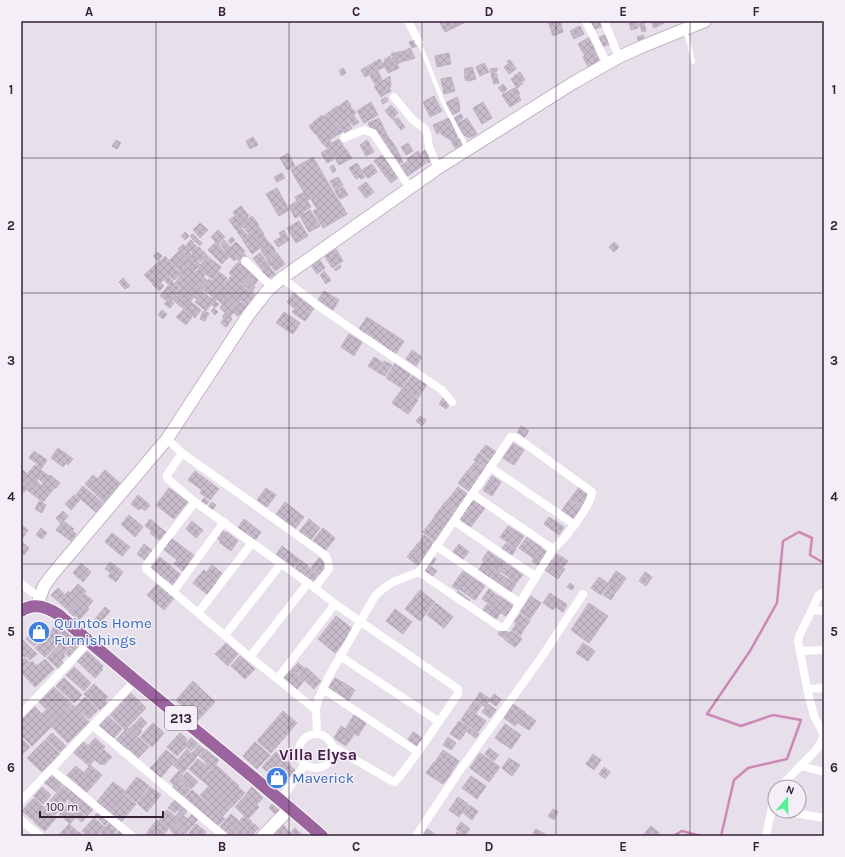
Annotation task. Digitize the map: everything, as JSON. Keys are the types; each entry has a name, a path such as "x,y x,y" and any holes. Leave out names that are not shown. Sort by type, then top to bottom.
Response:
{"main road":[{"path":"21,611 38,601"},
{"name":"213","path":"38,601 59,615 135,681 286,804 322,836"}],"street":[{"path":"408,21 419,42"},
{"path":"586,21 607,64"},
{"path":"604,21 619,57"},
{"path":"21,584 38,601 52,575 167,439 240,326 272,287 282,278 438,168 573,83 619,57 705,21"},
{"path":"394,97 413,120 424,128 427,133 429,147 438,168"},
{"path":"344,138 364,130 373,133 410,188"},
{"path":"245,261 272,287"},
{"path":"282,278 321,308 442,390 452,402"},
{"path":"317,733 316,710 323,689 340,656 375,596 393,582 419,572 511,437 516,437 592,492 587,504 575,524 553,550 506,626 500,627 419,572"},
{"path":"167,439 182,453 325,556 328,561 329,569 315,588"},
{"path":"182,453 167,477 195,502 335,604 457,687 459,691 418,752 400,776 393,782 333,747"},
{"path":"490,467 575,524"},
{"path":"472,494 553,550"},
{"path":"195,502 147,564 146,569 250,657 316,710"},
{"path":"454,521 536,577"},
{"path":"173,592 224,522"},
{"path":"198,612 252,543"},
{"path":"436,546 520,603"},
{"path":"225,635 282,564"},
{"path":"250,657 308,583"},
{"path":"788,779 817,749 824,734 814,716 807,689 798,641 819,595 824,592"},
{"path":"416,836 458,773 541,658 583,594"},
{"path":"278,678 335,604"},
{"path":"812,610 824,611"},
{"path":"21,714 89,642"},
{"path":"800,650 824,650"},
{"path":"340,656 438,721"},
{"path":"21,801 135,681"},
{"path":"807,689 824,688"},
{"path":"323,689 418,752"},
{"path":"93,726 224,836"},
{"path":"317,733 325,735 331,740 334,755 331,762 325,766 311,768 300,758 300,744 304,738 310,734 317,733"},
{"path":"263,836 286,804 305,764"},
{"path":"801,766 824,772"},
{"path":"51,769 132,836"},
{"path":"807,815 824,818"},
{"path":"766,836 770,819"},
{"path":"21,820 40,836"}],"lane":[{"path":"684,29 690,43 693,62"},
{"path":"419,42 443,102 468,148"}],"building":[{"path":"439,21 465,21 466,22 445,32"},
{"path":"548,21 560,21 563,32 553,36"},
{"path":"588,21 602,21 603,26 595,29 590,27"},
{"path":"637,21 638,28 631,30 629,22"},
{"path":"651,21 665,21 666,22 654,28"},
{"path":"644,22 646,31 642,32 639,24"},
{"path":"580,26 584,34 574,39 570,31"},
{"path":"607,34 612,43 602,47 598,38"},
{"path":"643,35 646,42 639,44 637,37"},
{"path":"590,37 597,49 585,56 578,44"},
{"path":"415,40 417,46 412,48 409,42"},
{"path":"410,48 415,58 406,61 402,52"},
{"path":"401,51 406,60 397,64 395,58 397,57 395,53"},
{"path":"595,51 601,64 590,70 583,57"},
{"path":"394,52 396,57 393,58 391,54"},
{"path":"449,53 451,64 437,67 435,56"},
{"path":"390,56 391,58 385,62 384,60"},
{"path":"394,58 399,68 388,73 383,63"},
{"path":"380,59 384,67 365,77 361,70"},
{"path":"510,60 516,69 513,71 507,61"},
{"path":"484,63 489,72 480,76 476,67"},
{"path":"508,64 513,71 509,74 504,67"},
{"path":"472,67 476,79 469,81 467,73 465,74 464,69"},
{"path":"343,68 346,73 342,76 339,71"},
{"path":"497,68 497,71 491,73 490,69"},
{"path":"378,71 382,80 375,84 370,76"},
{"path":"520,72 525,80 522,81 518,73"},
{"path":"496,73 499,83 494,84 491,74"},
{"path":"517,74 523,84 520,85 514,76"},
{"path":"464,75 467,75 468,80 466,81"},
{"path":"390,76 391,86 389,88 391,91 381,97 374,86"},
{"path":"451,77 455,91 444,94 441,79"},
{"path":"514,77 520,86 517,88 511,79"},
{"path":"503,84 507,89 503,93 498,88"},
{"path":"516,87 520,94 518,95 521,100 510,107 502,95"},
{"path":"434,96 442,111 430,117 423,102"},
{"path":"386,97 388,101 383,104 381,100"},
{"path":"457,97 460,111 452,115 446,103"},
{"path":"347,100 351,105 342,112 338,107"},
{"path":"371,102 378,115 364,123 357,111"},
{"path":"483,102 492,118 482,124 473,108"},
{"path":"391,105 398,113 392,119 385,111"},
{"path":"337,106 347,119 333,130 323,117"},
{"path":"350,106 356,113 348,119 342,112"},
{"path":"461,114 463,118 457,123 454,118"},
{"path":"322,115 329,124 315,134 309,126"},
{"path":"353,115 359,122 353,126 348,119"},
{"path":"379,118 387,135 379,139 372,132 368,123"},
{"path":"398,118 405,127 401,130 393,119"},
{"path":"449,118 458,139 451,140 442,135 440,132 437,134 433,125"},
{"path":"467,118 477,134 469,138 464,135 457,124"},
{"path":"347,120 352,128 345,133 340,126"},
{"path":"329,124 337,135 330,140 328,138 322,143 316,134"},
{"path":"339,126 343,131 338,135 334,130"},
{"path":"387,135 395,146 386,149 380,140"},
{"path":"253,137 258,145 250,149 246,141"},
{"path":"328,138 332,144 327,148 322,143"},
{"path":"339,139 345,149 333,156 328,148 333,145 332,143"},
{"path":"454,139 455,141 460,139 462,145 455,148 451,141"},
{"path":"116,140 121,143 117,149 112,146"},
{"path":"367,140 374,152 366,156 360,145"},
{"path":"408,143 413,151 406,155 401,147"},
{"path":"395,146 403,162 396,166 388,150"},
{"path":"328,149 334,159 327,163 321,153"},
{"path":"346,149 352,158 339,165 334,156"},
{"path":"425,150 432,161 428,163 421,153"},
{"path":"418,151 426,163 406,177 399,167 408,161 407,159"},
{"path":"288,153 295,166 287,170 280,158"},
{"path":"382,155 400,176 391,183 374,161"},
{"path":"313,157 331,188 308,200 291,170"},
{"path":"357,163 365,177 361,179 359,177 356,179 349,168"},
{"path":"372,164 377,172 368,178 362,170"},
{"path":"333,165 336,170 333,173 330,167"},
{"path":"282,173 285,178 277,182 274,177"},
{"path":"338,177 343,185 335,190 330,181"},
{"path":"366,182 374,192 366,198 358,188"},
{"path":"343,187 348,195 340,199 335,191"},
{"path":"277,188 289,210 279,216 266,194"},
{"path":"331,188 347,214 323,228 313,211 317,209 311,199"},
{"path":"303,193 311,207 303,212 295,197"},
{"path":"297,201 303,213 295,218 289,206"},
{"path":"241,206 249,216 241,223 233,212"},
{"path":"310,210 320,226 309,232 300,216"},
{"path":"235,216 243,227 237,231 229,220"},
{"path":"252,216 259,225 248,233 241,224"},
{"path":"299,221 308,236 296,243 287,228"},
{"path":"200,223 208,230 200,238 193,230"},
{"path":"258,226 264,234 255,241 249,233"},
{"path":"242,229 247,235 242,238 237,232"},
{"path":"218,230 225,237 218,244 211,237"},
{"path":"284,230 286,233 281,236 279,233"},
{"path":"185,232 189,236 185,240 181,236"},
{"path":"193,234 198,239 195,242 190,236"},
{"path":"249,234 260,248 252,254 242,239"},
{"path":"286,234 289,240 278,247 274,241"},
{"path":"263,235 270,244 262,250 256,241"},
{"path":"232,237 235,240 231,244 228,241"},
{"path":"191,240 198,248 193,253 186,246"},
{"path":"199,240 202,243 200,246 196,242"},
{"path":"224,240 230,247 226,251 220,244"},
{"path":"216,242 229,257 222,264 208,250"},
{"path":"236,242 245,251 234,261 225,252"},
{"path":"614,242 619,247 614,252 609,247"},
{"path":"183,244 190,251 185,256 178,249"},
{"path":"271,244 276,252 267,259 261,251"},
{"path":"199,247 207,255 200,262 192,254"},
{"path":"336,249 343,261 332,268 325,256"},
{"path":"179,251 187,259 182,264 179,260 177,262 173,257"},
{"path":"158,252 162,256 158,261 153,256"},
{"path":"189,252 192,255 188,259 185,256"},
{"path":"243,253 247,257 241,263 237,259"},
{"path":"260,253 270,266 263,271 253,258"},
{"path":"277,253 285,264 275,271 267,260"},
{"path":"192,255 197,260 194,263 189,258"},
{"path":"165,256 175,267 171,271 161,261"},
{"path":"207,256 221,267 212,279 198,268"},
{"path":"173,257 177,262 179,260 182,264 178,269 170,260"},
{"path":"189,258 195,265 190,269 183,264"},
{"path":"319,259 325,268 317,274 311,265"},
{"path":"160,260 165,265 158,271 153,267"},
{"path":"197,261 200,264 198,266 195,263"},
{"path":"238,262 252,273 243,284 229,273"},
{"path":"183,264 186,268 181,273 178,269"},
{"path":"195,264 198,267 193,272 190,269"},
{"path":"165,265 171,271 168,274 169,276 165,279 158,272"},
{"path":"340,265 341,267 336,271 334,269"},
{"path":"153,267 158,272 154,276 157,278 152,283 144,275"},
{"path":"188,267 194,273 187,280 181,273"},
{"path":"269,267 275,274 267,279 262,272"},
{"path":"175,268 181,274 174,280 168,274"},
{"path":"199,268 206,274 203,277 197,271"},
{"path":"196,271 207,280 200,288 189,279"},
{"path":"324,271 331,280 326,284 320,275"},
{"path":"158,272 165,279 161,282 155,276"},
{"path":"219,272 227,278 220,287 212,281"},
{"path":"254,272 260,278 254,285 248,280"},
{"path":"181,275 188,281 181,288 175,283"},
{"path":"231,276 245,287 237,297 223,285"},
{"path":"169,277 173,281 169,285 165,281"},
{"path":"123,278 130,286 125,289 119,282"},
{"path":"157,279 164,286 159,291 152,284"},
{"path":"209,279 219,287 212,296 201,288"},
{"path":"189,280 199,287 191,296 182,288"},
{"path":"247,280 255,287 252,292 244,285"},
{"path":"172,282 179,288 176,293 169,287"},
{"path":"222,285 230,291 224,298 217,292"},
{"path":"168,286 176,293 176,296 171,301 174,303 170,308 164,304 167,301 160,296"},
{"path":"199,287 203,291 197,299 192,296"},
{"path":"181,288 189,295 184,301 176,294"},
{"path":"245,288 256,296 248,306 237,297"},
{"path":"295,291 315,307 305,321 292,312 295,309 287,302"},
{"path":"324,291 339,300 333,310 318,300"},
{"path":"203,292 214,301 206,311 195,302"},
{"path":"216,292 220,295 215,301 211,298"},
{"path":"230,292 241,300 236,307 225,298"},
{"path":"189,295 193,298 188,305 184,301"},
{"path":"220,295 226,300 222,304 217,299"},
{"path":"177,296 185,303 181,307 173,300"},
{"path":"226,300 237,308 230,317 220,308"},
{"path":"215,301 219,304 215,308 212,305"},
{"path":"191,302 201,310 195,318 185,310"},
{"path":"241,302 249,308 244,313 236,307"},
{"path":"185,303 188,305 184,310 182,307"},
{"path":"214,308 218,312 215,315 211,311"},
{"path":"237,308 242,312 238,316 234,313"},
{"path":"162,310 167,314 163,319 158,315"},
{"path":"183,310 192,317 186,325 176,317"},
{"path":"203,311 209,313 205,321 200,319"},
{"path":"284,312 300,323 293,334 276,323"},
{"path":"225,313 232,319 229,323 222,317"},
{"path":"367,317 404,341 395,355 358,330"},
{"path":"224,319 229,324 226,327 221,323"},
{"path":"349,334 362,342 354,356 341,347"},
{"path":"412,350 422,357 416,366 406,359"},
{"path":"374,357 382,362 376,371 368,366"},
{"path":"384,361 392,365 385,376 377,372"},
{"path":"395,363 411,373 402,388 386,378"},
{"path":"412,375 427,384 418,398 403,389"},
{"path":"402,389 418,400 408,414 392,403"},
{"path":"443,398 451,402 446,409 439,404"},
{"path":"420,416 426,420 422,426 416,421"},
{"path":"521,426 529,431 524,438 517,433"},
{"path":"513,443 524,450 514,465 503,458"},
{"path":"486,445 496,452 490,460 480,452"},
{"path":"58,448 73,459 68,465 66,463 63,467 51,458"},
{"path":"34,451 47,460 41,469 37,466 38,464 29,458"},
{"path":"479,453 490,462 485,468 474,460"},
{"path":"475,462 485,470 479,477 469,469"},
{"path":"35,465 42,471 33,488 23,479"},
{"path":"23,470 27,474 23,479 30,486 21,495 21,472"},
{"path":"105,470 123,486 115,495 97,479"},
{"path":"468,470 480,479 470,492 458,483"},
{"path":"42,471 49,476 44,483 37,478"},
{"path":"195,471 219,489 210,500 200,493 202,490 188,480"},
{"path":"50,475 60,483 51,492 42,485"},
{"path":"93,475 117,496 108,506 85,484"},
{"path":"492,476 501,482 492,496 483,490"},
{"path":"37,482 51,492 43,502 27,490 30,486 33,488"},
{"path":"83,486 106,506 98,514 76,495"},
{"path":"580,486 590,493 581,507 570,499"},
{"path":"458,487 470,496 458,511 446,502"},
{"path":"169,488 188,502 174,519 156,505"},
{"path":"266,488 276,495 267,507 257,500"},
{"path":"74,495 80,500 71,510 65,504"},
{"path":"138,495 150,505 145,511 141,508 139,510 131,504"},
{"path":"204,498 209,502 205,506 201,503"},
{"path":"472,499 485,508 470,528 457,519"},
{"path":"569,500 582,509 574,521 561,512"},
{"path":"39,501 46,505 42,513 35,509"},
{"path":"212,502 216,505 212,510 208,507"},
{"path":"285,502 304,517 295,529 276,514"},
{"path":"445,502 457,512 446,526 434,517"},
{"path":"63,511 68,516 61,524 56,518"},
{"path":"129,515 143,527 135,537 121,524"},
{"path":"549,517 564,527 559,535 544,524"},
{"path":"434,518 446,527 435,541 423,532"},
{"path":"150,519 157,525 152,531 145,526"},
{"path":"244,519 261,532 254,542 237,529"},
{"path":"309,519 320,528 310,541 299,532"},
{"path":"63,521 74,529 72,530 76,534 71,541 56,530"},
{"path":"192,521 203,530 196,538 186,529"},
{"path":"21,525 28,530 22,539 21,538"},
{"path":"157,525 167,533 161,541 150,533"},
{"path":"508,526 524,536 516,548 500,537"},
{"path":"41,528 47,533 42,539 36,535"},
{"path":"323,528 335,538 325,551 312,542"},
{"path":"222,530 226,533 220,540 216,537"},
{"path":"227,532 238,541 231,551 219,542"},
{"path":"112,533 130,547 122,556 105,542"},
{"path":"424,535 435,543 429,550 419,543"},
{"path":"527,537 541,547 533,558 519,548"},
{"path":"171,538 195,556 183,571 174,564 177,560 163,549"},
{"path":"21,541 29,548 24,555 21,553"},
{"path":"418,543 430,552 424,559 413,550"},
{"path":"506,543 516,549 511,557 501,550"},
{"path":"144,544 154,552 147,562 137,554"},
{"path":"459,544 469,552 462,560 452,553"},
{"path":"282,546 300,560 293,568 276,555"},
{"path":"541,548 548,553 539,566 532,561"},
{"path":"412,550 425,561 420,567 407,557"},
{"path":"488,551 498,558 492,567 482,560"},
{"path":"557,554 568,561 563,567 553,560"},
{"path":"433,556 436,559 432,565 428,562"},
{"path":"160,557 181,575 173,585 151,568"},
{"path":"319,558 328,565 320,575 311,568"},
{"path":"499,558 506,563 500,572 493,567"},
{"path":"301,560 308,566 302,574 295,569"},
{"path":"552,560 565,569 558,579 545,570"},
{"path":"110,562 123,572 116,582 108,576 111,573 105,569"},
{"path":"484,562 492,568 486,576 478,571"},
{"path":"81,563 91,572 83,582 73,573"},
{"path":"507,564 515,569 509,577 501,572"},
{"path":"212,565 222,573 217,580 207,572"},
{"path":"429,565 437,571 431,578 423,572"},
{"path":"308,567 318,575 312,583 302,575"},
{"path":"492,568 500,573 494,582 486,577"},
{"path":"515,569 523,575 516,583 509,578"},
{"path":"204,570 218,582 208,595 193,583"},
{"path":"463,571 469,575 458,590 452,586"},
{"path":"616,571 626,578 618,590 608,583"},
{"path":"645,572 652,577 646,586 639,581"},
{"path":"500,574 508,579 501,587 494,583"},
{"path":"469,575 485,586 475,600 459,589"},
{"path":"599,577 609,584 601,595 591,588"},
{"path":"508,579 516,584 510,593 502,588"},
{"path":"159,582 176,596 164,610 147,595"},
{"path":"570,583 574,586 572,590 567,587"},
{"path":"78,584 86,591 69,611 51,595 58,588 65,595 68,591 70,593"},
{"path":"610,585 617,590 611,600 603,595"},
{"path":"489,589 498,596 492,606 482,599"},
{"path":"420,590 435,602 420,621 405,609"},
{"path":"458,591 470,600 467,604 455,595"},
{"path":"550,593 560,600 553,610 543,603"},
{"path":"85,594 93,601 87,608 89,609 79,620 69,612"},
{"path":"499,596 515,607 507,617 492,607"},
{"path":"531,596 541,603 530,619 520,612"},
{"path":"561,600 567,605 563,612 556,607"},
{"path":"436,603 453,617 444,628 427,615"},
{"path":"589,603 608,616 589,643 571,630"},
{"path":"487,604 500,613 495,621 482,611"},
{"path":"105,607 110,611 100,623 95,619"},
{"path":"395,609 412,622 403,634 386,621"},
{"path":"520,614 530,621 524,629 514,622"},
{"path":"336,616 354,630 335,653 318,639"},
{"path":"57,624 83,646 77,653 70,647 64,654 56,646 45,657 35,648"},
{"path":"516,624 524,630 520,636 512,630"},
{"path":"39,625 47,632 34,646 26,639"},
{"path":"502,628 509,633 505,639 498,634"},
{"path":"511,631 522,639 515,647 505,640"},
{"path":"21,638 37,654 30,660 21,654"},
{"path":"226,643 238,654 228,666 215,654"},
{"path":"583,643 595,651 588,661 576,653"},
{"path":"56,648 65,656 61,661 65,664 60,670 47,658"},
{"path":"70,649 75,653 70,658 66,654"},
{"path":"87,651 103,666 101,668 103,669 95,678 77,661"},
{"path":"240,656 255,669 245,679 231,666"},
{"path":"25,658 29,662 21,669 21,662"},
{"path":"45,659 54,669 35,687 21,671 32,661 37,666"},
{"path":"298,663 304,668 298,674 292,669"},
{"path":"74,667 91,683 84,691 66,675"},
{"path":"306,667 321,681 314,689 299,675"},
{"path":"292,670 304,681 297,689 284,677"},
{"path":"64,678 82,695 74,703 56,686"},
{"path":"335,678 346,684 339,695 328,688"},
{"path":"193,681 215,702 198,720 176,700"},
{"path":"94,684 108,697 104,700 107,703 100,710 84,694"},
{"path":"347,685 355,690 348,701 339,696"},
{"path":"54,687 72,704 57,720 39,702"},
{"path":"480,692 490,699 485,707 475,700"},
{"path":"131,693 146,708 125,730 110,715"},
{"path":"494,694 501,699 496,706 489,701"},
{"path":"85,697 98,710 89,719 76,707"},
{"path":"474,701 481,706 476,713 469,708"},
{"path":"488,704 496,710 490,718 482,712"},
{"path":"513,704 525,712 515,726 504,718"},
{"path":"73,705 89,722 68,743 52,727 54,725 42,714 46,710 57,721"},
{"path":"34,706 53,725 32,746 21,735 21,719"},
{"path":"468,709 486,721 478,732 461,720"},
{"path":"283,711 297,723 271,753 257,741"},
{"path":"525,713 536,721 529,730 518,723"},
{"path":"354,715 366,723 358,736 346,728"},
{"path":"108,716 122,729 113,739 99,726"},
{"path":"141,717 147,723 141,729 135,724"},
{"path":"459,721 469,727 460,740 450,734"},
{"path":"153,723 164,733 152,747 140,737"},
{"path":"134,724 142,731 138,736 129,729"},
{"path":"505,724 521,735 511,749 495,738"},
{"path":"341,726 354,734 346,746 334,738"},
{"path":"127,728 139,738 127,751 115,741"},
{"path":"470,728 479,734 476,738 467,732"},
{"path":"413,732 425,740 419,749 407,741"},
{"path":"52,733 66,746 60,752 46,739"},
{"path":"180,733 187,739 185,742 188,745 177,756 167,747"},
{"path":"448,737 456,743 451,750 443,745"},
{"path":"21,738 30,747 21,755"},
{"path":"95,738 105,747 89,766 72,751 81,740 88,746"},
{"path":"139,738 149,747 138,758 129,749"},
{"path":"191,738 198,744 191,751 187,747 188,745 186,743"},
{"path":"45,740 60,754 42,772 27,758"},
{"path":"255,742 270,755 257,769 243,756"},
{"path":"199,745 204,749 196,757 192,753"},
{"path":"489,748 499,755 494,761 485,754"},
{"path":"187,749 196,758 183,773 173,765"},
{"path":"205,749 212,755 206,762 199,756"},
{"path":"104,750 112,757 104,765 103,763 101,765 95,760"},
{"path":"166,750 177,759 168,769 158,759"},
{"path":"443,750 459,761 451,773 435,762"},
{"path":"276,752 295,770 282,785 262,767"},
{"path":"480,753 500,767 489,782 470,768"},
{"path":"593,754 601,760 594,770 586,764"},
{"path":"212,755 219,760 211,769 205,763"},
{"path":"509,758 520,765 512,776 502,768"},
{"path":"198,759 210,769 201,780 189,769"},
{"path":"158,760 168,769 160,779 149,769"},
{"path":"434,762 451,774 443,784 426,773"},
{"path":"90,765 102,775 87,792 67,775 76,766 84,773"},
{"path":"216,765 239,786 225,801 202,780"},
{"path":"604,767 610,772 605,779 599,774"},
{"path":"179,771 183,775 174,785 170,781"},
{"path":"187,772 198,782 191,789 180,780"},
{"path":"51,774 63,784 56,792 44,782"},
{"path":"471,776 486,786 477,799 462,788"},
{"path":"137,777 149,786 136,802 124,793"},
{"path":"179,780 190,790 182,799 171,789"},
{"path":"113,782 125,791 108,812 96,803"},
{"path":"65,784 81,799 75,805 68,799 55,815 45,806"},
{"path":"42,787 51,795 43,804 34,796"},
{"path":"150,787 161,795 147,812 137,803"},
{"path":"208,787 231,807 223,816 200,795"},
{"path":"238,787 245,793 232,807 225,802"},
{"path":"252,787 263,798 257,804 246,794"},
{"path":"192,790 225,819 216,828 184,799"},
{"path":"123,794 136,804 121,822 109,812"},
{"path":"246,795 259,807 248,819 235,807"},
{"path":"458,797 468,804 459,817 449,810"},
{"path":"34,798 45,808 34,821 22,811"},
{"path":"83,798 94,808 87,816 76,806"},
{"path":"175,800 181,805 175,813 168,808"},
{"path":"69,802 86,817 82,822 76,817 70,824 59,814"},
{"path":"272,804 279,810 275,814 269,808"},
{"path":"469,805 478,811 472,820 463,813"},
{"path":"181,806 187,811 184,815 178,810"},
{"path":"46,809 56,818 45,831 34,822"},
{"path":"553,809 558,812 554,820 548,816"},
{"path":"167,810 179,819 171,830 159,820"},
{"path":"179,812 194,824 186,833 176,824 180,819 176,816"},
{"path":"98,813 108,822 105,825 95,815"},
{"path":"192,814 198,819 194,824 188,819"},
{"path":"231,814 240,822 229,835 220,827"},
{"path":"245,816 252,822 248,827 240,820"},
{"path":"94,818 105,827 97,836 87,836 82,831"},
{"path":"157,820 168,829 163,836 154,836 148,831"},
{"path":"241,822 255,835 255,836 229,835"},
{"path":"461,822 470,829 465,836 456,829"},
{"path":"109,823 117,830 112,836 105,836 101,833"},
{"path":"253,823 259,828 254,833 248,828"},
{"path":"69,824 78,832 74,836 58,836"},
{"path":"196,824 206,832 203,836 187,836"},
{"path":"175,825 186,834 185,836 177,836 171,831"},
{"path":"283,825 290,833 295,828 303,836 272,836"},
{"path":"651,826 659,833 657,836 643,835"},
{"path":"427,829 436,835 423,836"},
{"path":"536,829 545,834 544,836 535,836 533,834"},
{"path":"119,831 124,836 114,836"},
{"path":"79,832 84,836 75,836"},
{"path":"148,832 153,836 144,836"},
{"path":"457,832 463,836 455,836"}],"waterway":[{"path":"721,836 734,780 748,768 787,759 801,720 773,715 741,726 707,714 750,651 777,603 783,541 799,532 812,538 810,555 824,563"},
{"path":"673,836 682,831 701,836"}],"place":[{"name":"Quintos Home Furnishings","path":"39,632"},
{"name":"Maverick","path":"277,778"}],"district":[{"name":"Villa Elysa","path":"318,754"}]}
